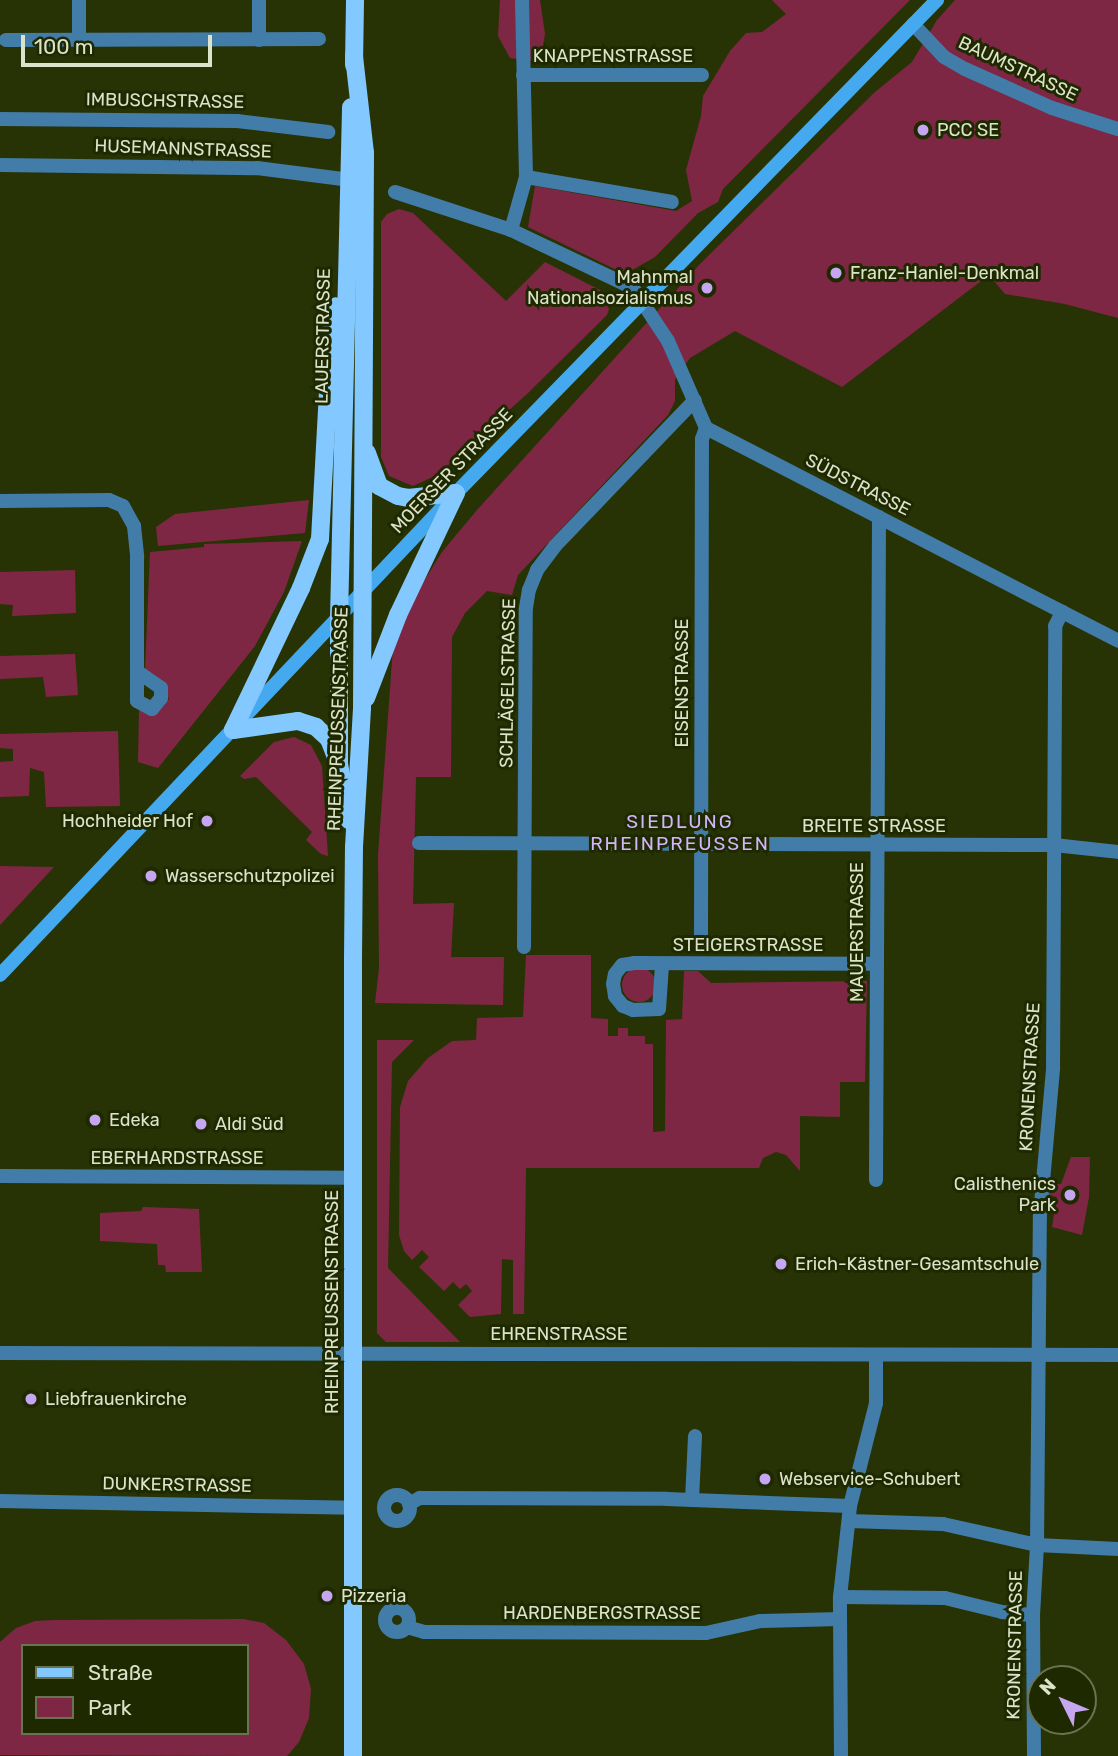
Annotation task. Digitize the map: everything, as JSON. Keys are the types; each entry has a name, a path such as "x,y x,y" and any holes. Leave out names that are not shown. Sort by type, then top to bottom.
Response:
{"main road":[{"name":"LAUERSTRASSE","path":"355,0 362,593"},
{"name":"MOERSER STRASSE","path":"0,975 456,493 937,0"},
{"name":"LAUERSTRASSE","path":"339,618 346,250 356,180"},
{"path":"233,730 301,588 320,539 331,336 346,250"},
{"path":"361,428 370,468 379,486 408,498 456,493"},
{"path":"362,708 398,615 456,493"},
{"name":"RHEINPREUSSENSTRASSE","path":"353,1756 354,847 362,708 362,593"},
{"name":"RHEINPREUSSENSTRASSE","path":"339,618 338,764 354,847"},
{"path":"233,730 287,720 316,727 329,739 338,764"}],"street":[{"path":"79,0 79,40"},
{"path":"259,0 259,40"},
{"name":"KNAPPENSTRASSE","path":"511,230 526,177 522,0"},
{"name":"BAUMSTRASSE","path":"913,24 944,57 965,69 1052,108 1118,129"},
{"path":"2,40 319,39"},
{"name":"KNAPPENSTRASSE","path":"523,75 702,75"},
{"name":"IMBUSCHSTRASSE","path":"0,119 210,120 328,132"},
{"name":"HUSEMANNSTRASSE","path":"0,165 257,168 356,180"},
{"path":"526,177 672,202"},
{"path":"395,192 511,230 633,288 668,341 706,428"},
{"name":"SCHLÄGELSTRASSE","path":"524,947 526,608 529,590 537,570 555,546 695,400"},
{"name":"SÜDSTRASSE","path":"706,428 1118,641"},
{"name":"EISENSTRASSE","path":"701,939 702,439 706,428"},
{"path":"0,501 109,500 123,506 134,526 137,671"},
{"name":"MAUERSTRASSE","path":"876,1180 879,517"},
{"name":"KRONENSTRASSE","path":"1034,1756 1033,1615 1037,1545 1040,1215 1054,1068 1055,626 1062,612"},
{"name":"BREITE STRASSE","path":"419,843 1054,845 1118,852"},
{"name":"STEIGERSTRASSE","path":"662,965 876,964"},
{"name":"EBERHARDSTRASSE","path":"0,1177 353,1178"},
{"name":"EHRENSTRASSE","path":"0,1353 61,1350 354,1355 1118,1355"},
{"path":"841,1756 840,1597 850,1506 876,1403 876,1356"},
{"path":"692,1500 695,1436"},
{"path":"409,1504 420,1498 692,1500 850,1506"},
{"name":"DUNKERSTRASSE","path":"0,1501 353,1508"},
{"path":"849,1521 943,1524 1037,1545 1118,1549"},
{"path":"840,1597 945,1598 1002,1612 1033,1615"},
{"name":"HARDENBERGSTRASSE","path":"407,1627 424,1632 706,1633 760,1621 840,1619"}],"green space":[{"path":"500,0 540,0 545,34 540,62 510,58 498,36"},
{"path":"772,0 910,0 723,189 718,202 698,213 655,257 625,274 528,227 535,186 676,211 692,201 686,170 701,116 703,96 730,51 746,33 762,32 786,14"},
{"path":"955,0 1118,0 1118,318 1065,304 1005,294 989,275 842,387 735,331 690,358 675,379 675,401 668,415 518,575 512,595 487,591 465,613 452,637 451,777 416,777 413,904 454,903 451,957 504,957 503,1005 375,1003 379,968 378,855 393,647 411,602 442,552 477,510 700,264 875,92 912,62 937,20"},
{"path":"399,209 413,213 506,301 545,262 600,290 609,309 607,315 527,394 437,475 413,486 389,476 381,457 381,222 387,214"},
{"path":"309,500 305,533 158,546 156,527 175,514"},
{"path":"302,541 284,592 255,646 158,768 138,762 139,709 155,714 169,699 164,686 145,670 150,552 204,547 204,544"},
{"path":"75,570 76,613 12,616 13,605 0,604 0,572"},
{"path":"75,654 78,695 46,697 43,677 0,679 0,656"},
{"path":"118,731 120,806 46,807 44,772 30,768 29,796 0,797 0,762 13,761 13,749 0,748 0,734"},
{"path":"294,737 311,745 322,766 328,856 321,854 306,840 312,832 256,777 244,779 240,776 274,742"},
{"path":"0,866 54,867 0,925"},
{"path":"526,955 591,955 591,1018 608,1019 608,1036 618,1036 618,1028 628,1028 628,1036 645,1036 645,1044 653,1044 653,1132 665,1131 666,1020 682,1019 684,971 698,971 711,983 867,981 865,1082 840,1082 840,1117 800,1116 800,1171 786,1155 776,1152 763,1158 759,1168 526,1168 524,1314 513,1314 513,1260 502,1259 501,1314 470,1317 458,1305 472,1291 466,1284 460,1289 453,1282 444,1291 419,1267 429,1257 422,1250 412,1260 404,1251 399,1235 400,1107 408,1081 428,1058 452,1041 476,1040 477,1018 523,1017"},
{"path":"639,968 651,973 656,985 651,997 639,1002 627,997 622,985 627,973"},
{"path":"377,1040 414,1040 392,1062 388,1268 460,1342 386,1342 377,1333"},
{"name":"Calisthenics Park","path":"1071,1157 1090,1157 1089,1197 1082,1235 1052,1227 1057,1197 1045,1194 1046,1184 1061,1184"},
{"path":"143,1207 199,1209 202,1272 166,1272 165,1265 158,1265 157,1244 100,1241 100,1213 141,1211"},
{"path":"243,1619 264,1623 286,1640 304,1664 311,1689 309,1718 299,1742 287,1756 0,1755 0,1642 16,1628 35,1621"}],"place":[{"name":"PCC SE","path":"923,130"},
{"name":"Franz-Haniel-Denkmal","path":"836,273"},
{"name":"Mahnmal Nationalsozialismus","path":"707,288"},
{"name":"Hochheider Hof","path":"207,821"},
{"name":"Wasserschutzpolizei","path":"151,876"},
{"name":"Edeka","path":"95,1120"},
{"name":"Aldi Süd","path":"201,1124"},
{"name":"Calisthenics Park","path":"1070,1195"},
{"name":"Erich-Kästner-Gesamtschule","path":"781,1264"},
{"name":"Liebfrauenkirche","path":"31,1399"},
{"name":"Webservice-Schubert","path":"765,1479"},
{"name":"Pizzeria","path":"327,1596"}],"district":[{"name":"SIEDLUNG RHEINPREUSSEN","path":"680,833"}]}
